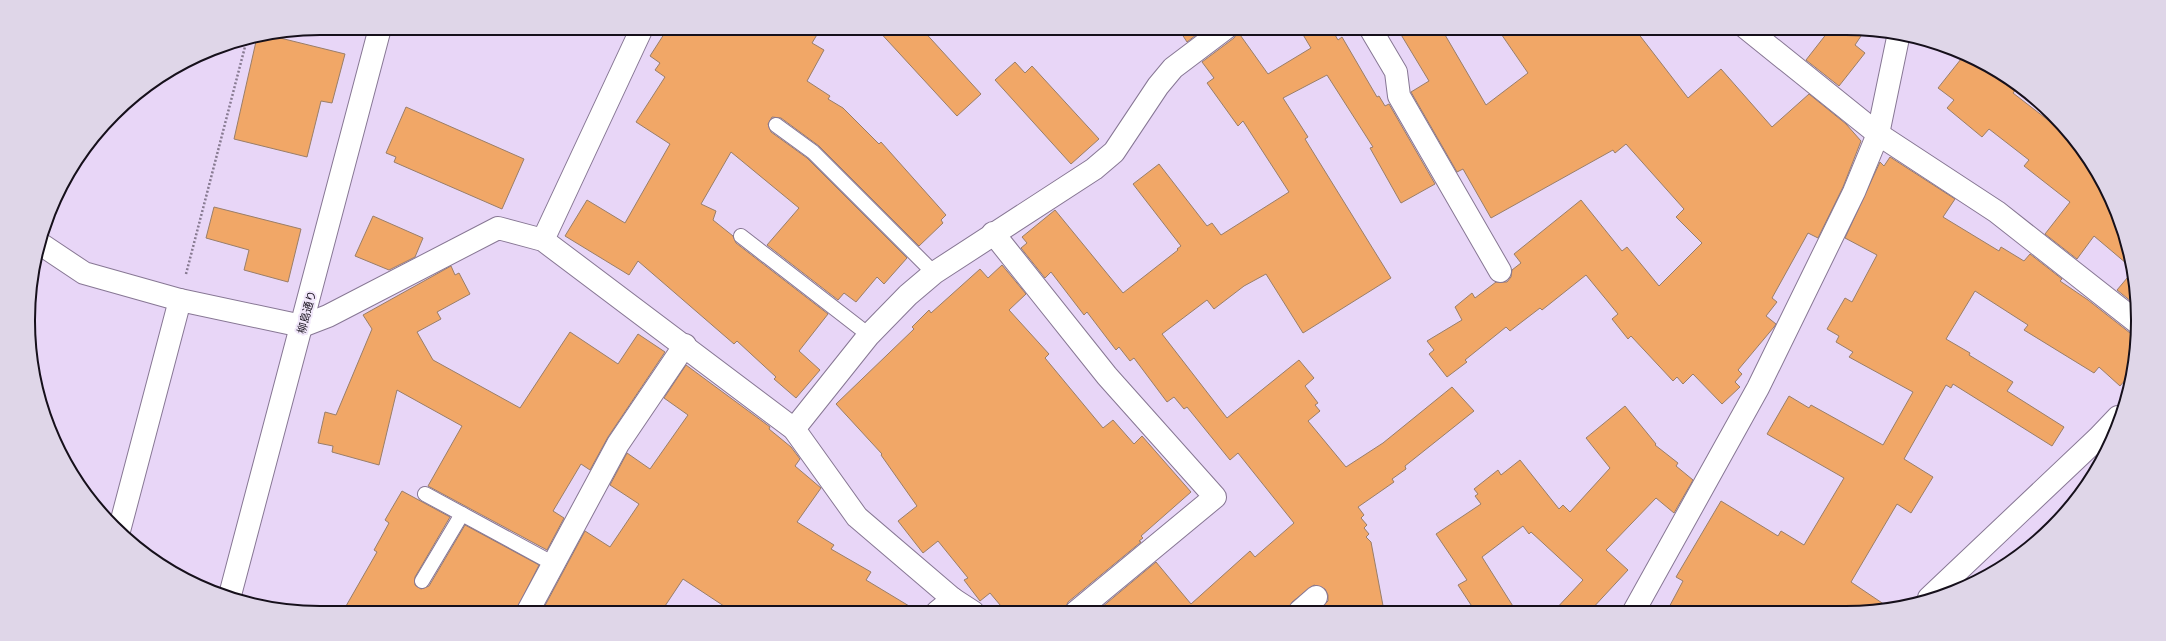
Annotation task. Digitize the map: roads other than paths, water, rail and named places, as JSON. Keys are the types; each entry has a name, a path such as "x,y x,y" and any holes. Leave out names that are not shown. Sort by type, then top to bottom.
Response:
{"street":[{"name":"柳島通り","path":"231,592 378,35"},
{"path":"543,240 639,35"},
{"path":"794,429 869,335 908,295 934,273 993,233 1094,170 1114,152 1158,86 1173,68 1217,35"},
{"path":"1374,35 1396,72 1399,96 1500,271"},
{"path":"1755,35 1878,134 1997,212 2131,317"},
{"path":"1637,606 1758,388 1854,192 1878,134 1898,39"},
{"path":"45,247 84,273 180,300 302,326 328,316 498,228 543,240 685,345 794,429 856,517 945,605"},
{"path":"993,233 1107,376 1215,497 1083,606"},
{"path":"121,524 180,300"},
{"path":"531,606 618,444 685,345"},
{"path":"1936,591 2111,424"}],"lane":[{"path":"776,125 813,152 934,273"},
{"path":"741,236 869,335"},
{"path":"425,494 554,564"},
{"path":"422,581 462,514"}]}
